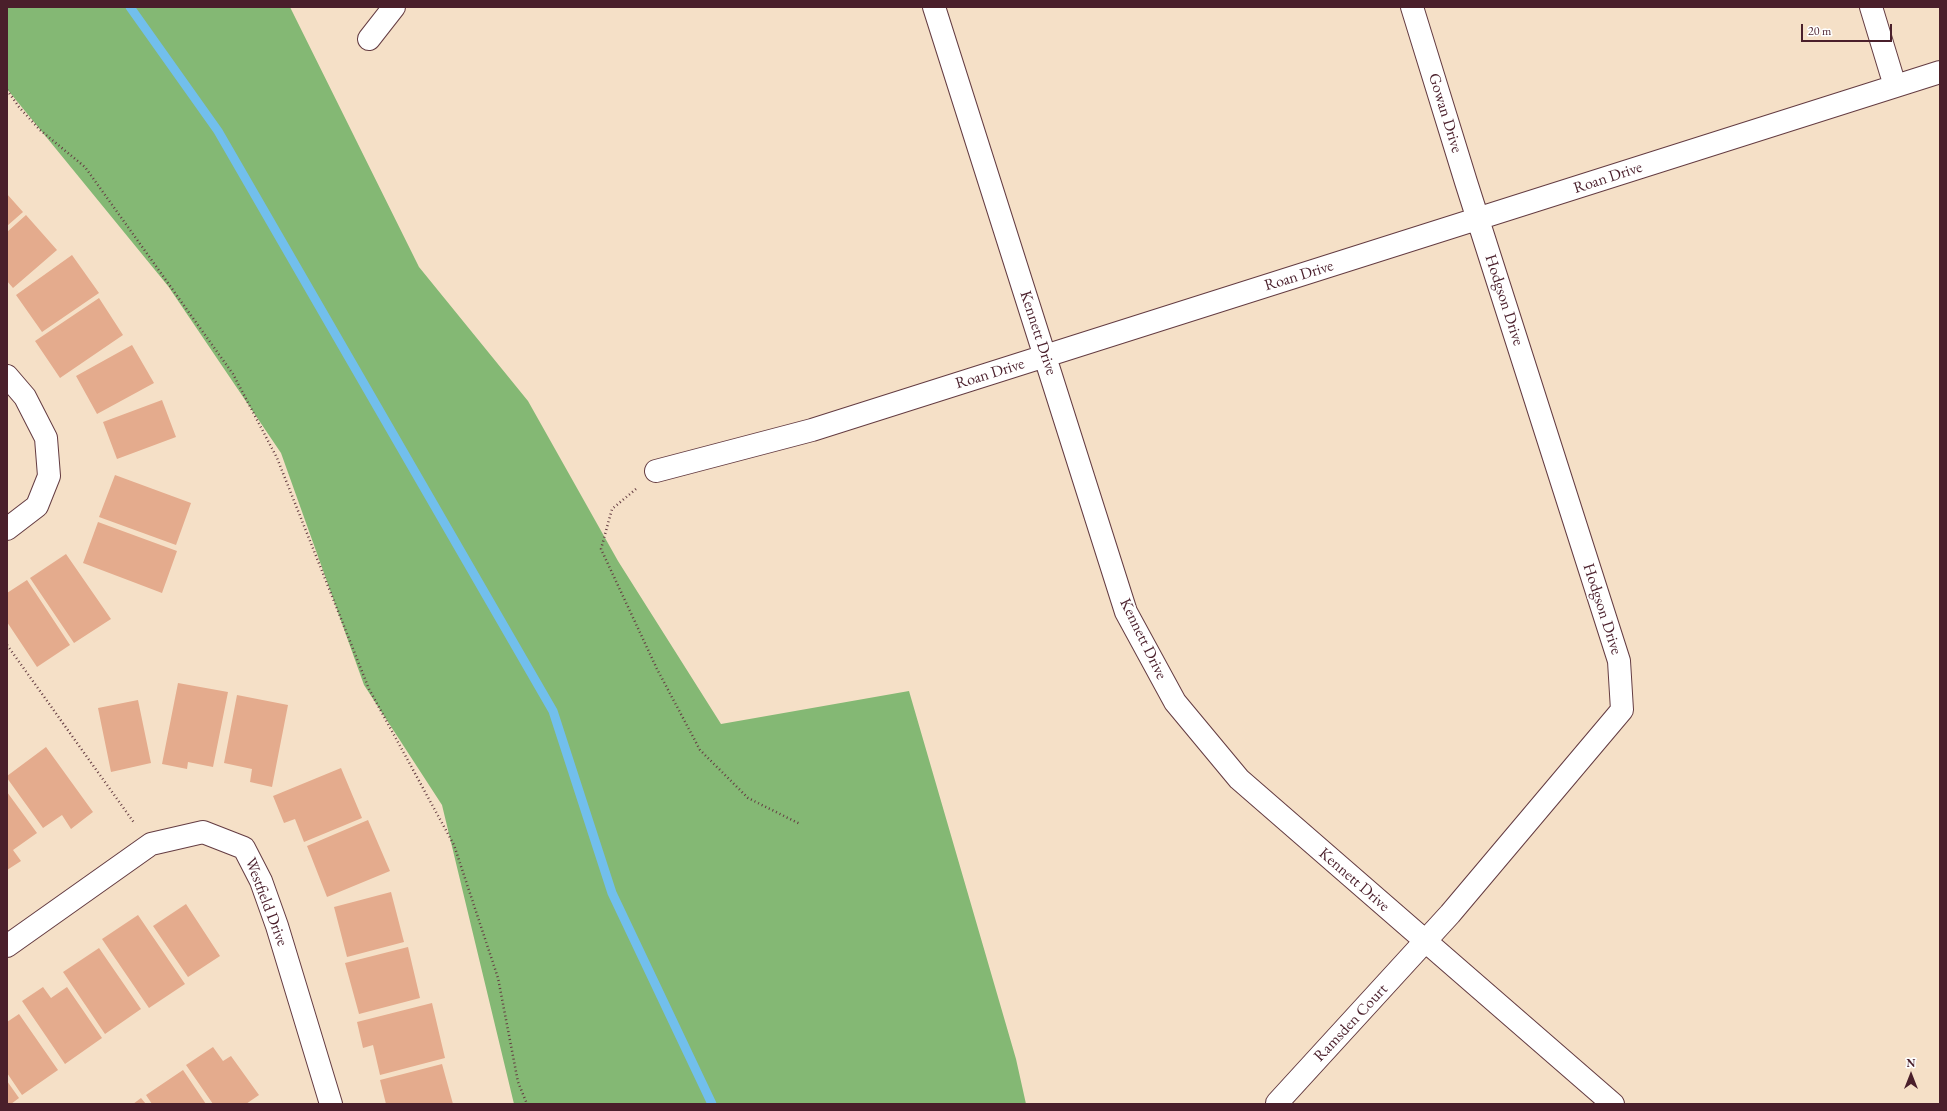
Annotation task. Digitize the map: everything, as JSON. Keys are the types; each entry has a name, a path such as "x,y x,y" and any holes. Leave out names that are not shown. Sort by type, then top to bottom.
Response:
{"street":[{"path":"369,39 394,7"},
{"name":"Kennett Drive","path":"934,7 1126,612 1175,702 1239,779 1424,941 1614,1104"},
{"name":"Gowan Drive","path":"1412,7 1478,220"},
{"path":"1871,7 1895,86"},
{"name":"Roan Drive","path":"656,471 812,430 1478,220 1940,72"},
{"name":"Hodgson Drive","path":"1424,941 1450,914 1622,710 1619,661 1478,220"},
{"path":"7,376 25,397 46,438 49,476 37,506 7,529"},
{"name":"Westfield Drive","path":"7,946 151,844 203,832 244,848 261,881 278,926 330,1104"},
{"name":"Ramsden Court","path":"1277,1103 1391,980 1424,941"}],"path":[{"path":"7,90 19,107 40,130 85,167 233,374 273,451 369,689 454,845 498,978 518,1082 526,1104"},
{"path":"656,471 612,509 601,549 657,669 700,750 748,798 800,824"},
{"path":"7,645 129,816 151,844"}],"green space":[{"path":"7,7 290,7 419,267 528,401 618,561 721,724 909,691 1016,1059 1026,1104 514,1104 442,805 364,685 281,453 168,286 7,89"}],"building":[{"path":"7,194 23,212 7,226"},
{"path":"26,215 57,250 13,288 7,281 7,232"},
{"path":"72,255 99,293 42,332 16,295"},
{"path":"99,298 123,335 60,378 35,341"},
{"path":"132,345 154,383 97,414 76,376"},
{"path":"162,400 176,437 117,459 103,422"},
{"path":"115,475 191,503 176,545 99,517"},
{"path":"98,522 177,551 162,593 83,563"},
{"path":"66,554 111,619 74,643 30,578"},
{"path":"27,580 70,645 37,667 7,622 7,593"},
{"path":"178,683 228,692 213,767 188,762 187,769 162,764"},
{"path":"237,695 288,705 272,787 250,782 252,769 224,763"},
{"path":"138,700 151,763 111,772 98,708"},
{"path":"46,747 93,812 71,829 62,815 43,828 7,778 7,776"},
{"path":"341,768 362,818 304,842 295,819 284,823 273,796"},
{"path":"7,792 37,833 13,850 21,861 7,870"},
{"path":"368,820 390,871 327,897 307,846"},
{"path":"391,892 404,942 347,957 334,907"},
{"path":"186,904 220,956 188,977 153,926"},
{"path":"138,915 185,984 149,1008 102,939"},
{"path":"408,947 420,998 359,1014 345,963"},
{"path":"99,948 141,1009 105,1034 63,972"},
{"path":"43,987 51,998 67,987 102,1038 65,1064 22,1001"},
{"path":"432,1003 445,1058 380,1075 373,1045 363,1048 357,1022"},
{"path":"19,1014 58,1070 22,1095 7,1073 7,1022"},
{"path":"213,1047 223,1061 231,1056 259,1095 246,1104 213,1104 186,1065"},
{"path":"442,1064 453,1104 386,1104 380,1080"},
{"path":"183,1070 206,1104 152,1104 146,1095"},
{"path":"7,1081 19,1098 11,1104 7,1104"},
{"path":"141,1098 146,1104 133,1104"}],"waterway":[{"path":"130,7 218,131 553,711 612,893 712,1104"}]}
